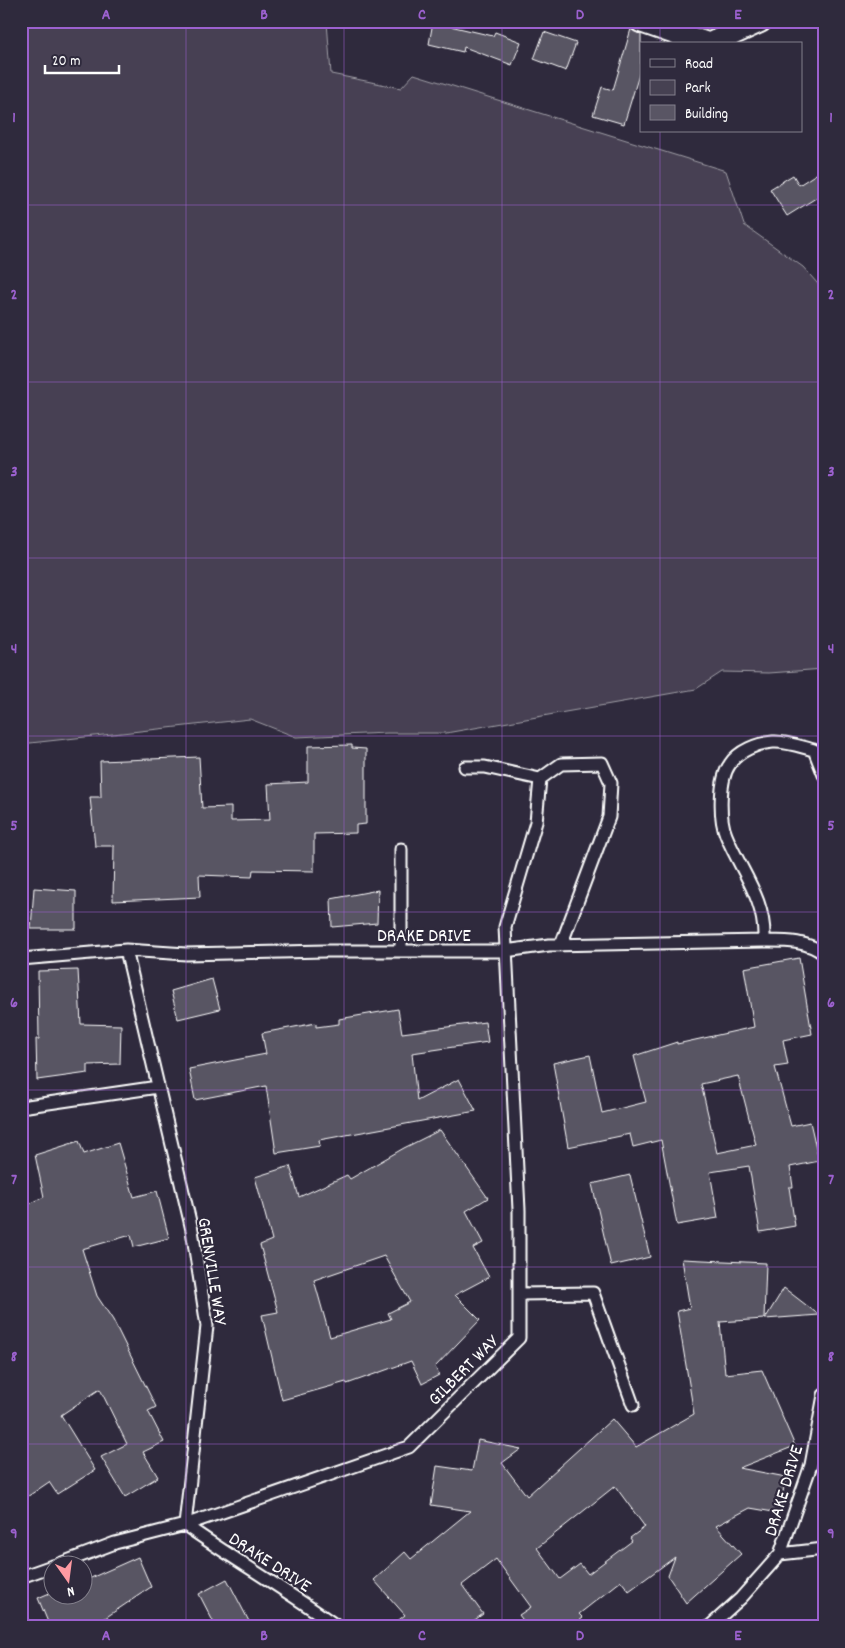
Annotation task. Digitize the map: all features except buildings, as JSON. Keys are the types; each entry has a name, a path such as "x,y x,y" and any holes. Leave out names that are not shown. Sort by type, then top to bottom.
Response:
{"street":[{"path":"641,21 700,42"},
{"path":"714,42 760,21"}],"lane":[{"path":"764,941 765,925 762,908 725,833 720,801 729,764 747,749 774,742 814,750 824,774"},
{"path":"466,767 485,767 540,779 561,764 602,763 611,783 609,817 561,945"},
{"name":"GILBERT WAY","path":"185,1525 409,1447 518,1338 519,1210 505,927 536,822 540,779"},
{"path":"401,849 401,951"},
{"name":"DRAKE DRIVE","path":"21,959 126,950 186,954 506,951 561,945 764,941 797,941 822,950"},
{"name":"GRENVILLE WAY","path":"126,950 192,1230 207,1326 185,1525"},
{"path":"21,1107 158,1087"},
{"path":"519,1294 593,1293 633,1404"},
{"name":"DRAKE DRIVE","path":"709,1627 741,1598 780,1554 811,1465 824,1395"},
{"path":"80,1556 115,1543 185,1525"},
{"name":"DRAKE DRIVE","path":"185,1525 230,1557 294,1596 338,1627"},
{"path":"780,1554 824,1549"},
{"path":"21,1577 42,1570"},
{"path":"21,1621 24,1627"}],"green space":[{"path":"21,21 329,21 327,22 331,74 401,88 414,74 726,171 744,225 803,267 824,291 824,669 769,673 722,672 696,689 446,733 387,733 296,737 250,719 21,744"}]}
